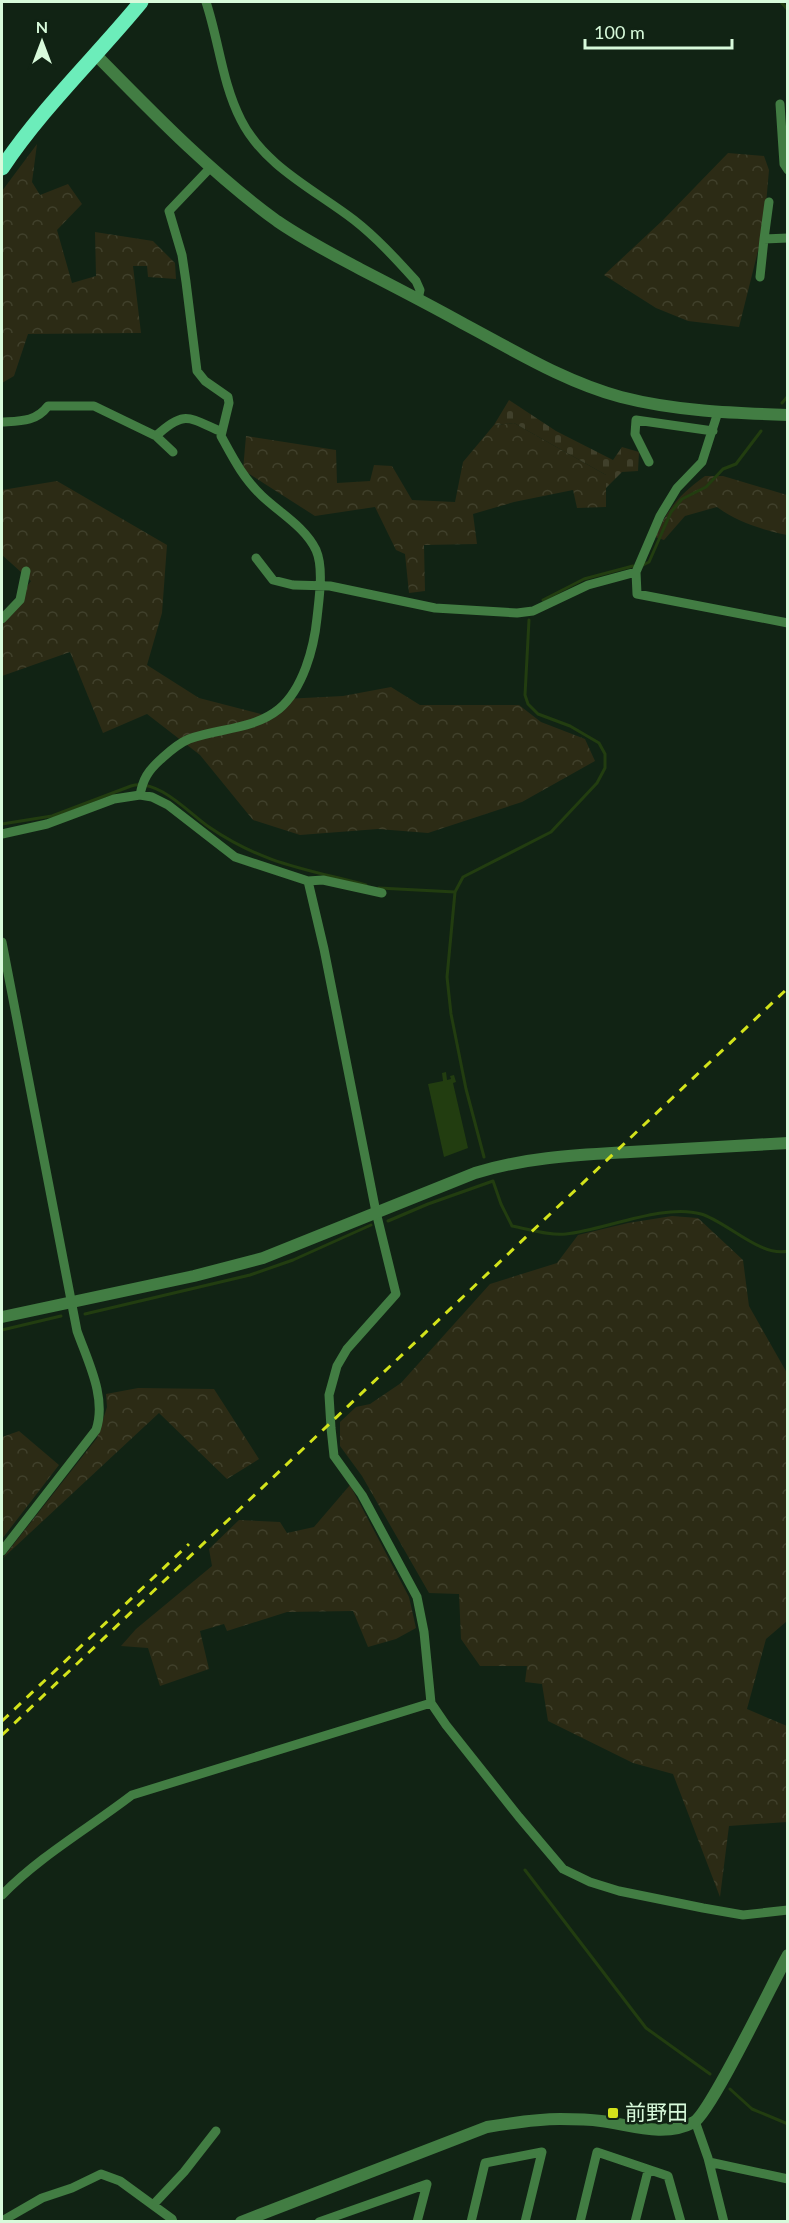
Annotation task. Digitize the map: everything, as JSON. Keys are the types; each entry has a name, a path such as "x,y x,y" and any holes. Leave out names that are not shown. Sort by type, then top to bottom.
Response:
{"main road":[{"path":"2,168 39,117 141,2"}],"street":[{"path":"206,2 229,95 241,122 253,140 293,177 353,219 386,248 416,281 420,290 418,299"},
{"path":"96,55 164,124 211,167 278,221 320,248 537,364 581,383 638,400 718,412 788,415"},
{"path":"780,104 784,164 788,170"},
{"path":"2,834 47,824 141,787 148,771 176,746 190,739 242,727 267,717 280,708 295,690 304,670 316,627 321,586 317,552 305,534 246,479 221,436 229,399 204,381 197,371 185,273 169,211 211,167"},
{"path":"760,277 769,202"},
{"path":"764,239 788,238"},
{"path":"638,400 635,434 649,462"},
{"path":"2,422 33,419 42,414 48,406 94,406 156,436 173,452"},
{"path":"718,412 702,462 677,488 660,516 636,572 637,594 788,623"},
{"path":"156,436 173,420 187,417 222,432"},
{"path":"636,420 713,431"},
{"path":"256,558 273,580 293,585 321,586 435,608 516,613 528,612 588,585 636,572"},
{"path":"2,619 20,600 26,571"},
{"path":"141,787 236,857 308,881 323,880 382,893"},
{"path":"308,881 324,949 376,1212 396,1294 347,1349 337,1366 329,1395 334,1456 362,1495 417,1597 424,1632 431,1703 533,1835 563,1869 590,1882 619,1891 703,1908 743,1915 788,1910"},
{"path":"2,942 77,1331 99,1400 100,1419 96,1430 2,1551"},
{"path":"2,1317 252,1261 475,1173 525,1160 586,1154 788,1143"},
{"path":"2,1895 19,1878 55,1850 132,1795 431,1703"},
{"path":"241,2222 487,2127 519,2121 558,2119 598,2120 654,2130 671,2129 695,2121 704,2111 788,1955"},
{"path":"695,2121 709,2162 724,2222"},
{"path":"153,2205 184,2172 216,2131"},
{"path":"471,2222 485,2163 542,2152 525,2222"},
{"path":"580,2222 597,2152 668,2176 681,2222"},
{"path":"709,2162 788,2179"},
{"path":"635,2222 648,2171"},
{"path":"2,2221 42,2198 72,2188 101,2174 120,2181 173,2222"},
{"path":"319,2222 427,2184 417,2222"}],"green space":[{"path":"37,144 32,182 40,195 68,184 82,204 57,230 72,283 96,276 95,232 153,241 175,263 176,279 148,277 147,266 133,266 141,333 28,334 14,376 2,383 2,191"},
{"path":"728,153 764,156 769,170 764,227 739,327 688,321 656,308 604,275 663,220"},
{"path":"509,400 556,431 613,460 622,447 639,452 638,471 622,472 606,488 606,475 514,423 494,425"},
{"path":"514,423 606,475 606,507 577,508 573,490 514,502 473,514 477,544 424,545 425,591 409,593 405,554 396,550 375,507 315,516 243,470 246,436 336,450 337,483 370,481 374,465 392,466 412,500 455,502 463,462 494,425"},
{"path":"705,476 723,476 787,495 787,535 750,525 717,507 685,516 664,540 655,537 675,503"},
{"path":"57,481 167,545 162,613 147,665 199,698 265,715 284,699 343,696 391,687 420,705 519,705 541,722 585,739 595,761 522,802 428,833 378,829 300,835 253,820 200,755 147,714 103,733 70,652 2,676 2,619 31,581 2,555 2,490"},
{"path":"672,1216 698,1218 743,1260 749,1306 787,1373 787,1621 766,1639 747,1709 787,1726 787,1822 729,1826 720,1897 673,1774 633,1763 548,1721 542,1684 525,1682 527,1666 480,1666 461,1639 459,1594 429,1593 362,1476 340,1446 340,1422 356,1407 370,1404 401,1383 490,1284 557,1263 578,1235 628,1223"},
{"path":"138,1388 214,1389 259,1459 227,1479 159,1413 2,1559 97,1438 107,1407 106,1394"},
{"path":"19,1431 59,1465 2,1539 2,1437"},
{"path":"350,1485 409,1597 416,1628 396,1639 368,1647 353,1611 287,1612 227,1631 224,1624 200,1631 209,1669 160,1686 148,1648 121,1646 136,1629 212,1566 209,1549 239,1520 280,1522 287,1533 314,1527"}],"shaded area":[{"path":"446,1072 447,1080 454,1075 456,1082 453,1083 468,1148 444,1157 428,1084 443,1081 442,1073"}],"waterway":[{"path":"781,2 788,10"},
{"path":"782,403 788,396"},
{"path":"643,565 649,562 671,512 682,499 706,487 723,469 736,464 761,431"},
{"path":"543,600 584,579 633,566"},
{"path":"484,1157 466,1089 451,1014 447,977 455,892 463,877 551,832 597,783 605,768 605,754 599,743 570,726 538,714 528,704 525,695 529,620"},
{"path":"2,824 52,816 131,786 141,785 151,787 173,798 209,827 248,849 285,864 366,885"},
{"path":"379,888 455,892"},
{"path":"388,1221 493,1181 512,1226 546,1233 566,1234 652,1214 686,1212 711,1218 767,1249 778,1252 788,1251"},
{"path":"85,1314 250,1275 293,1260 371,1225"},
{"path":"2,1330 61,1316"},
{"path":"525,1870 646,2028 710,2074"},
{"path":"730,2089 752,2109 788,2124"}],"railway":[{"path":"2,1735 788,988"},
{"path":"2,1721 189,1544"}],"place":[{"name":"前野田","path":"613,2113"}]}
